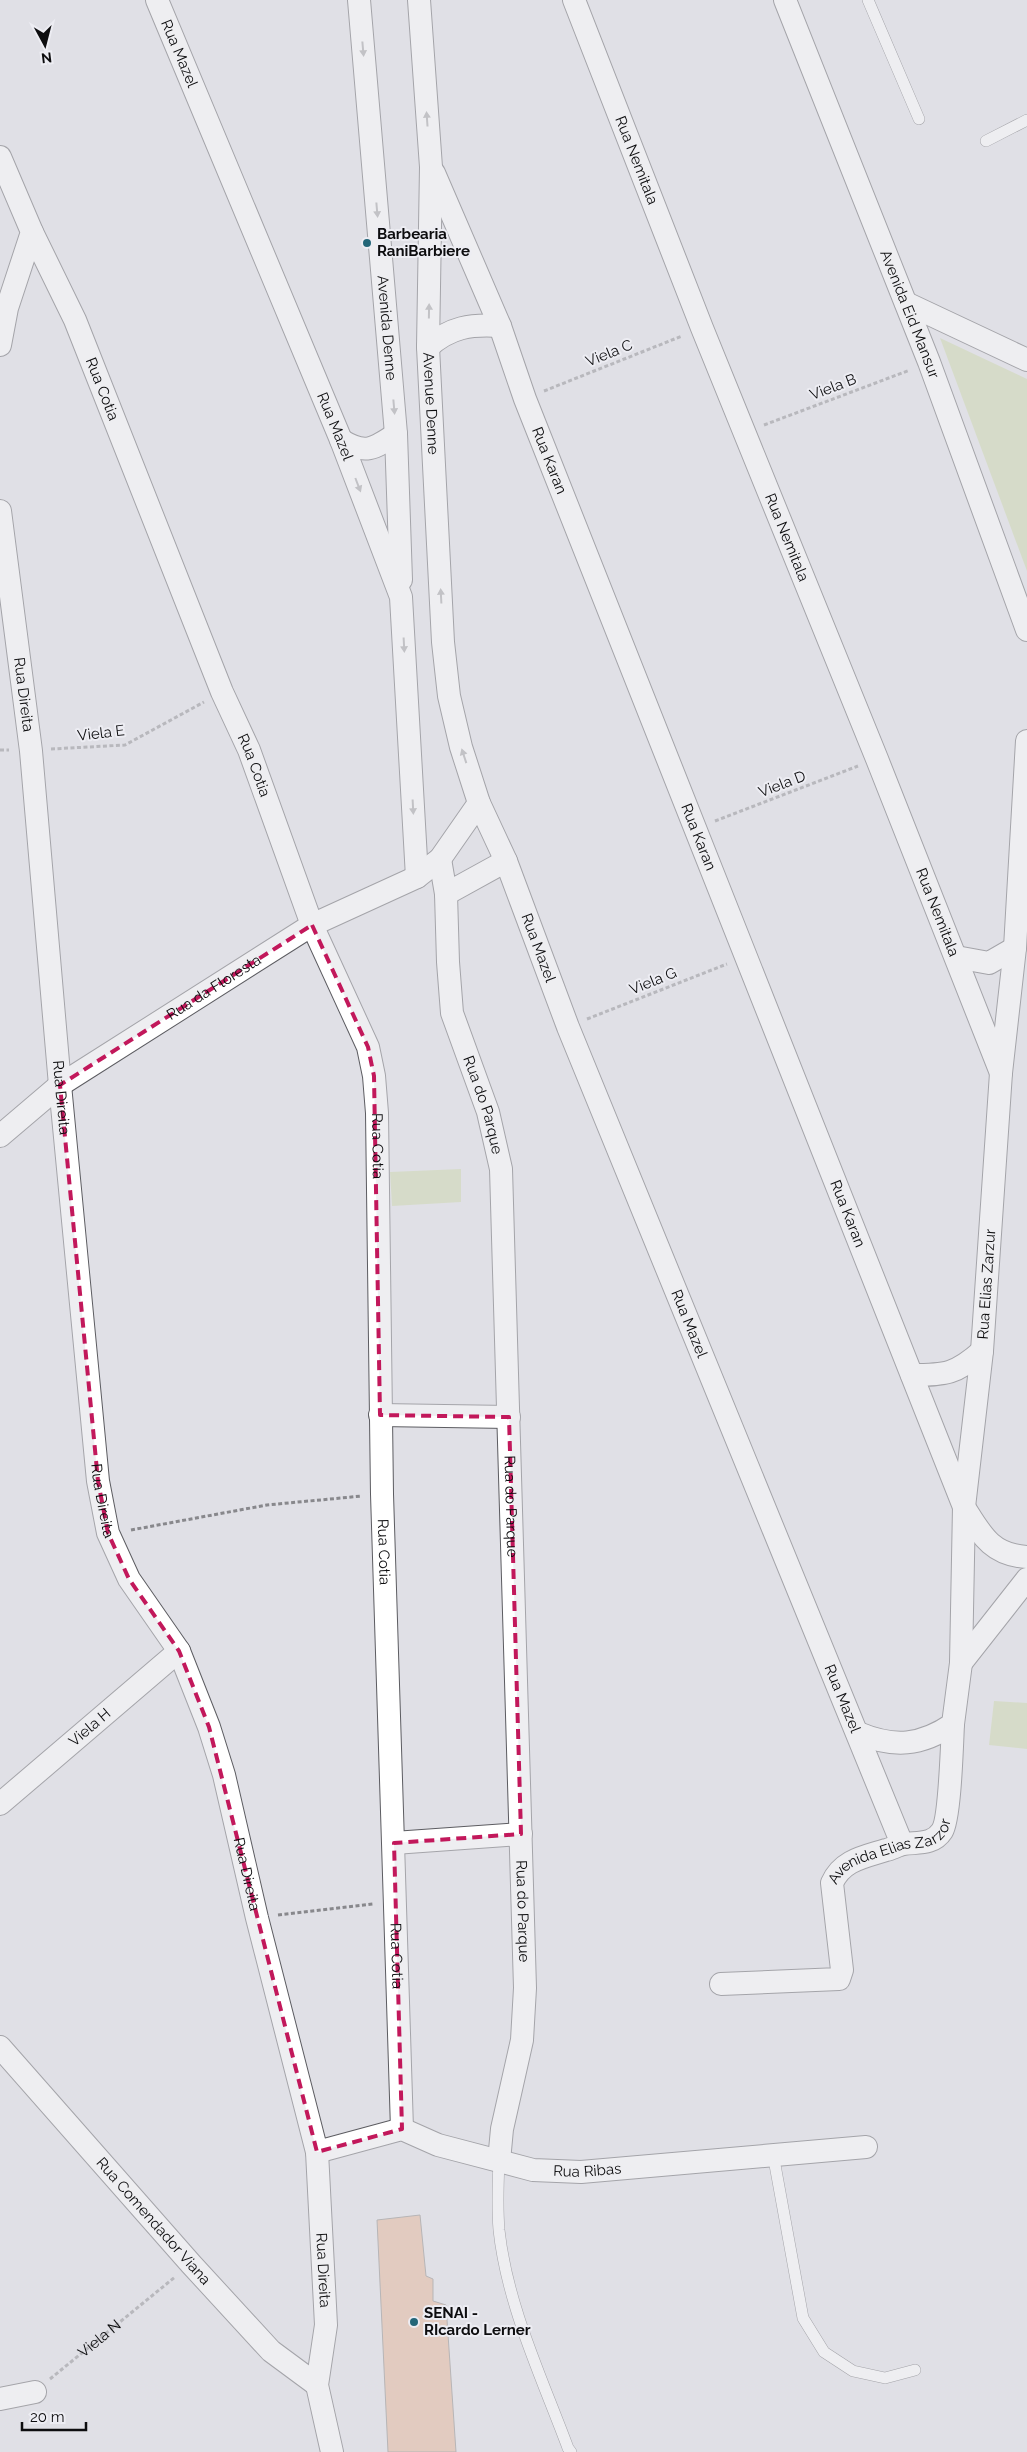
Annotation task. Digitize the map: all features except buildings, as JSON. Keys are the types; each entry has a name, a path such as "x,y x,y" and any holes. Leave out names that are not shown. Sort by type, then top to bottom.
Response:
{"street":[{"name":"Rua Mazel","path":"157,0 340,440 401,596 417,877"},
{"name":"Avenida Denne","path":"359,0 396,434 401,596"},
{"name":"Avenue Denne","path":"419,0 431,167 428,347 443,642 448,687 460,747 479,803"},
{"name":"Rua Nemitala","path":"574,0 702,328 877,759 1001,1073"},
{"name":"Avenida Eid Mansur","path":"785,0 929,362 1027,630"},
{"path":"0,157 32,232 8,308 0,346"},
{"name":"Rua Karan","path":"431,167 500,326 525,398 964,1507"},
{"name":"Rua Cotia","path":"32,232 75,320 222,692 249,750 312,925 368,1047 374,1076 377,1113 382,1494 402,2129"},
{"path":"906,303 1027,360"},
{"path":"428,347 448,332 481,325 500,326"},
{"path":"340,440 356,450 370,449 396,434"},
{"name":"Rua Direita","path":"0,511 31,751 60,1085 98,1481 108,1534 129,1579 179,1651 209,1727 224,1775 257,1918 318,2152 326,2325 317,2385 332,2452"},
{"name":"Rua Elias Zarzur","path":"953,1724 961,1663 964,1507 982,1351 1001,1073 1015,948 1027,741"},
{"name":"Rua Mazel","path":"479,803 506,861 568,1027 902,1844"},
{"name":"Rua da Floresta","path":"0,1136 60,1085 312,925 417,877 440,860 479,803"},
{"name":"Rua do Parque","path":"440,860 446,894 452,1013 488,1112 501,1169 525,1988 522,2040 502,2129 500,2161"},
{"path":"446,894 506,861"},
{"path":"956,957 989,963 1015,948"},
{"path":"912,1375 951,1373 964,1366 982,1351"},
{"path":"380,1415 509,1417"},
{"path":"964,1507 982,1536 992,1546 1007,1554 1027,1557"},
{"path":"961,1663 1027,1579"},
{"name":"Viela H","path":"0,1804 179,1651"},
{"path":"858,1733 876,1741 894,1744 914,1742 936,1736 953,1724"},
{"name":"Avenida Elias Zarzor","path":"721,1984 838,1979 842,1970 832,1883 837,1872 860,1858 902,1844 931,1841 942,1831 946,1814 953,1724"},
{"path":"394,1843 521,1834"},
{"name":"Rua Comendador Viana","path":"0,2047 191,2264 272,2351 317,2385"},
{"path":"318,2152 402,2129"},
{"name":"Rua Ribas","path":"402,2129 438,2145 533,2170 581,2172 866,2147"},
{"path":"0,2398 35,2392"}],"lane":[{"path":"868,0 919,120"},
{"path":"986,141 1027,120"},
{"path":"773,2154 803,2318 824,2352 853,2371 885,2378 915,2370"},
{"path":"500,2161 497,2202 500,2232 511,2286 568,2448 572,2452"}],"path":[{"name":"Viela C","path":"525,398 702,328"},
{"name":"Viela B","path":"744,432 929,362"},
{"name":"Viela E","path":"0,750 31,751 125,744 222,692"},
{"name":"Viela D","path":"695,829 877,759"},
{"name":"Viela G","path":"568,1027 746,956"},
{"path":"108,1534 267,1506 382,1494"},
{"path":"257,1918 396,1901"},
{"name":"Viela N","path":"35,2392 191,2264"}],"highlighted area":[{"path":"312,925 368,1047 374,1076 380,1415 509,1417 521,1834 394,1843 402,2129 317,2152 209,1727 179,1651 129,1579 108,1533 98,1481 60,1085"}],"green space":[{"path":"940,338 1027,379 1027,571"},
{"path":"461,1169 461,1202 392,1206 390,1172"},
{"path":"994,1701 1027,1703 1027,1749 989,1745"}],"place":[{"name":"Barbearia RaniBarbiere","path":"367,243"},
{"name":"SENAI - RIcardo Lerner","path":"414,2322"}]}
